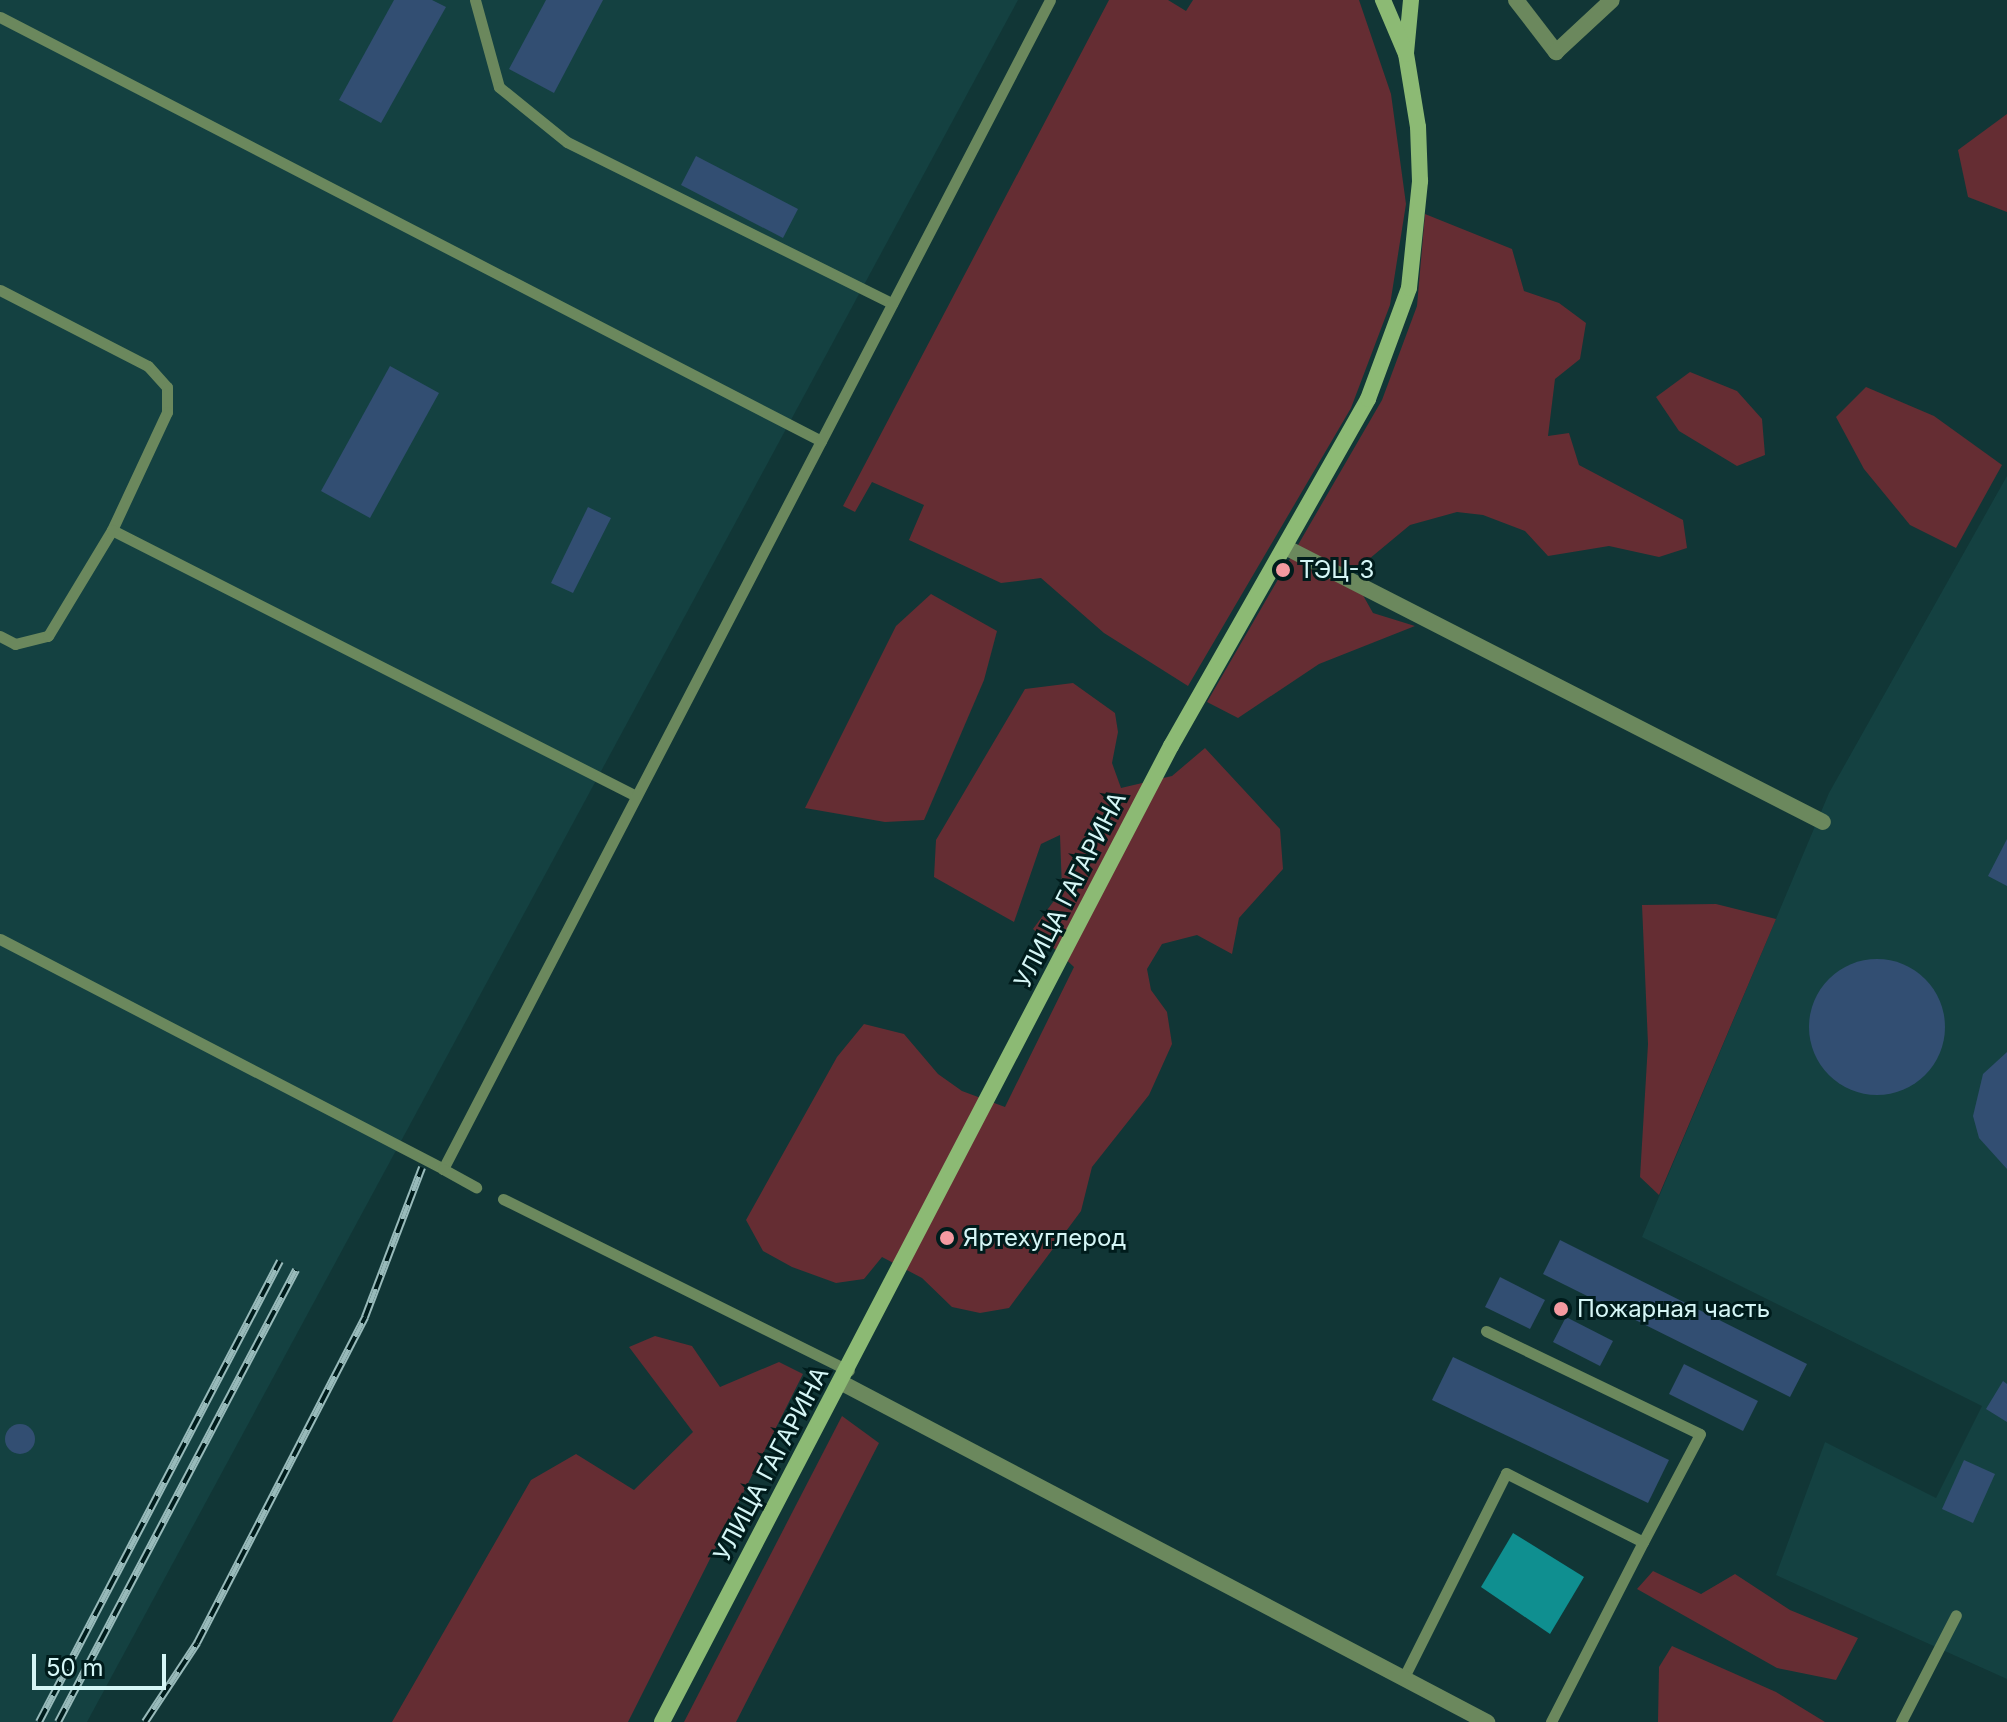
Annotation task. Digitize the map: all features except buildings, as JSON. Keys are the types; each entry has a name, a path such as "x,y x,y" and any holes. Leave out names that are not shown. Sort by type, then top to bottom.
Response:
{"main road":[{"name":"УЛИЦА ГАГАРИНА","path":"662,1722 846,1377 1171,746 1368,399 1409,288 1420,181 1418,127 1406,54 1383,0"},
{"name":"УЛИЦА ГАГАРИНА","path":"1406,54 1411,0"}],"street":[{"path":"1516,0 1556,52 1612,0"},
{"path":"1285,547 1823,822"},
{"path":"846,1377 1487,1722"}],"lane":[{"path":"475,0 499,87 567,142 892,303"},
{"path":"443,1169 1049,0"},
{"path":"0,17 821,441"},
{"path":"0,290 148,366 167,387 167,412 112,530 48,636 15,644 0,636"},
{"path":"112,530 636,796"},
{"path":"0,939 476,1187"},
{"path":"503,1199 846,1377"},
{"path":"1486,1331 1700,1434 1551,1722"},
{"path":"1403,1679 1506,1473 1643,1542"},
{"path":"1901,1722 1956,1615"}],"shaded area":[{"path":"0,0 1018,0 87,1722 0,1722"},
{"path":"1109,0 1168,0 1186,11 1193,0 1359,0 1391,94 1406,204 1390,305 1351,408 1188,686 1104,633 1041,578 1001,583 909,540 924,505 872,482 855,512 843,506"},
{"path":"2007,114 2007,212 1968,197 1958,150"},
{"path":"1425,214 1512,249 1524,291 1559,303 1586,323 1580,359 1555,379 1548,436 1569,433 1579,465 1683,520 1687,548 1659,557 1609,546 1548,556 1525,531 1483,515 1457,512 1410,525 1351,574 1373,613 1415,626 1319,664 1238,718 1207,702 1382,400 1417,306"},
{"path":"1690,372 1737,391 1762,419 1765,455 1737,466 1679,431 1656,397"},
{"path":"1866,387 1934,416 2002,465 1956,548 1910,525 1864,469 1836,417"},
{"path":"2007,476 2007,1679 1776,1575 1825,1442 1936,1498 1982,1406 1642,1237 1829,793"},
{"path":"931,594 997,631 984,680 924,820 885,822 805,808 896,626"},
{"path":"1073,683 1115,713 1118,732 1112,763 1121,788 1172,776 1205,748 1280,829 1283,869 1239,918 1232,954 1197,935 1162,944 1147,969 1151,990 1167,1012 1172,1044 1149,1095 1092,1167 1081,1211 1009,1308 980,1313 952,1307 922,1278 882,1257 864,1279 836,1283 792,1267 763,1251 746,1220 837,1057 864,1024 904,1034 938,1074 962,1091 1005,1107 1074,967 1033,929 1062,890 1060,835 1041,844 1014,922 934,877 936,840 1025,689"},
{"path":"1716,904 1776,919 1659,1195 1640,1177 1648,1044 1642,905"},
{"path":"655,1336 692,1346 720,1387 779,1362 803,1374 628,1722 392,1722 531,1480 576,1454 634,1490 693,1432 629,1347"},
{"path":"842,1416 879,1443 736,1722 684,1722"},
{"path":"1653,1571 1701,1594 1735,1574 1790,1610 1858,1638 1836,1680 1777,1668 1637,1589"},
{"path":"1672,1646 1776,1692 1825,1722 1658,1722 1659,1667"}],"water":[{"path":"1513,1533 1584,1577 1550,1634 1481,1587"}],"railway":[{"path":"145,1722 197,1643 365,1317 422,1168"},
{"path":"39,1722 280,1261"},
{"path":"58,1722 296,1270"}],"place":[{"name":"ТЭЦ-3","path":"1283,570"},
{"name":"Яртехуглерод","path":"947,1238"},
{"name":"Пожарная часть","path":"1561,1309"}]}
